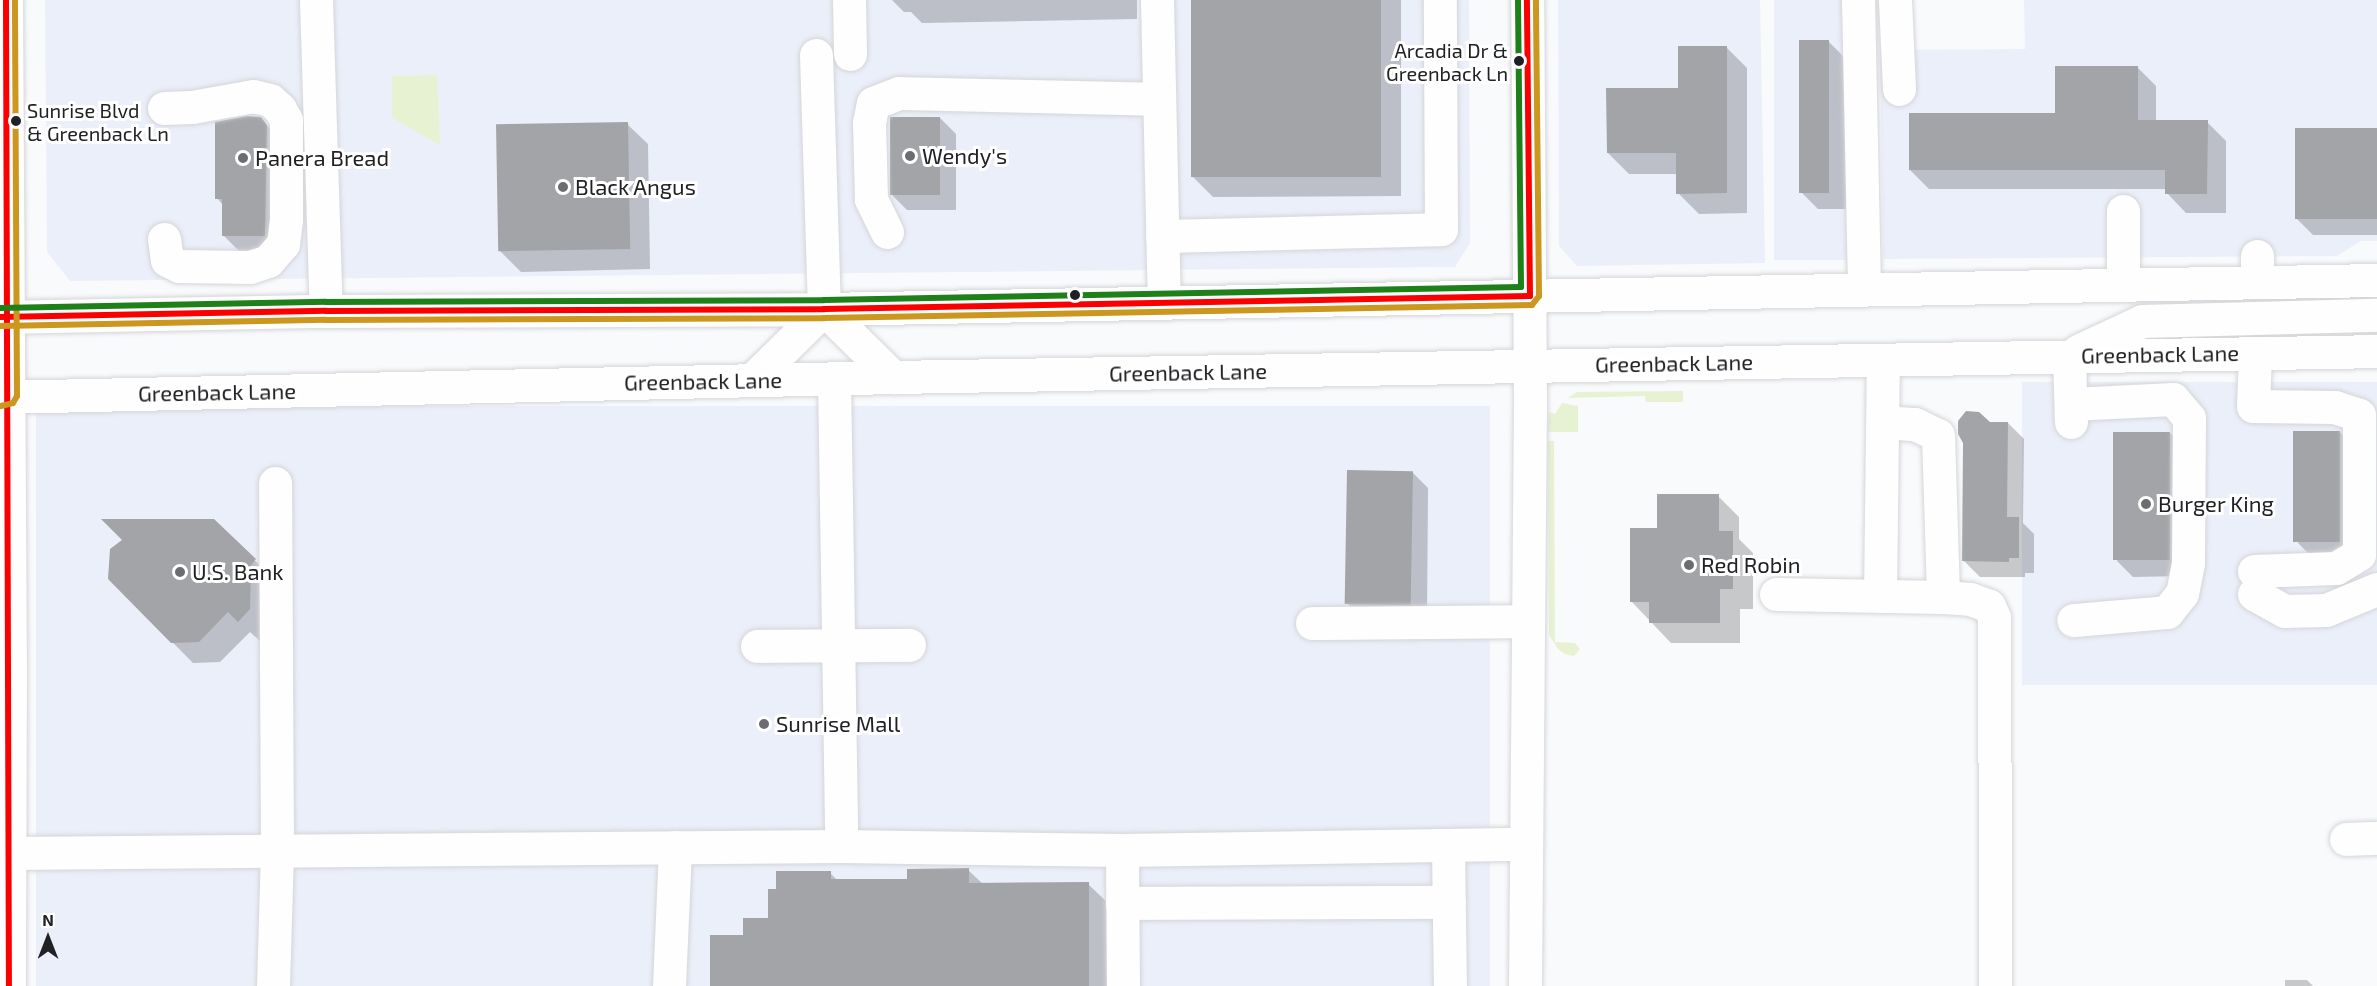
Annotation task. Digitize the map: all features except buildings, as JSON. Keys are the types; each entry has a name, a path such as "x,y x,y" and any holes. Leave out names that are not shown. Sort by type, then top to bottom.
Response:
{"main road":[{"path":"6,0 4,397 9,986"},
{"path":"316,0 326,311"},
{"path":"849,0 850,54"},
{"path":"1157,0 1164,301"},
{"path":"1162,236 1441,229 1440,0"},
{"path":"1526,986 1525,844 1530,365 1527,0"},
{"path":"1858,0 1864,288"},
{"path":"1895,0 1899,89"},
{"path":"816,55 824,309 893,377"},
{"path":"887,232 871,199 869,123 873,103 899,93 1159,99"},
{"path":"164,108 192,107 253,96 270,100 280,109 286,120 286,219 283,244 268,261 250,267 178,266 167,260 164,239"},
{"path":"2123,211 2123,285"},
{"path":"4,317 326,311 824,309 2123,285 2257,269 2377,280"},
{"path":"752,380 824,309"},
{"path":"2073,620 2167,612 2182,593 2188,563 2190,418 2173,399 2070,413 2069,356 2142,321 2377,315"},
{"name":"Greenback Lane","path":"4,397 834,378 2377,351"},
{"path":"2255,352 2253,406 2335,407 2359,415 2359,554 2336,568 2254,583 2285,611 2326,610 2377,590"},
{"path":"1880,596 1883,361"},
{"path":"834,378 841,846"},
{"path":"1883,422 1915,424 1938,435 1943,597"},
{"path":"273,986 277,850 275,483"},
{"path":"1776,594 1943,597 1981,601 1989,606 1994,617 1995,986"},
{"path":"1312,623 1527,621"},
{"path":"757,646 909,645"},
{"path":"9,853 841,846 1122,850 1448,847 1525,844"},
{"path":"669,986 675,847"},
{"path":"1448,847 1450,986"},
{"path":"1122,850 1123,986"},
{"path":"1122,903 1449,902"}],"shaded area":[{"path":"45,0 1469,0 1470,243 1455,267 70,281 47,252"},
{"path":"1558,0 1760,0 1765,263 1577,266 1559,246"},
{"path":"1774,0 1874,0 1874,260 1774,260"},
{"path":"2024,0 2377,0 2377,241 2361,241 2337,256 1883,259 1880,50 2025,49"},
{"path":"2022,382 2377,382 2377,685 2022,685"},
{"name":"Sunrise Mall","path":"36,406 1490,406 1490,986 36,986"}],"green space":[{"path":"437,75 440,145 392,118 392,76"},
{"path":"1683,391 1683,402 1646,402 1645,396 1568,398 1577,392"},
{"path":"1562,403 1578,406 1578,432 1547,432 1549,412 1555,414"},
{"path":"1548,441 1554,441 1555,642 1575,643 1580,649 1574,656 1558,649 1549,635"}],"transit line":[{"path":"6,0 9,986"},
{"path":"1,406 13,403 17,396 15,0"},
{"path":"0,308 326,302 824,300 1521,287 1518,0"},
{"path":"0,317 326,311 824,309 1530,296 1527,0"},
{"path":"0,326 326,320 824,318 1532,305 1539,296 1536,0"}],"place":[{"name":"Arcadia Dr & Greenback Ln","path":"1519,61"},
{"name":"Sunrise Blvd & Greenback Ln","path":"16,121"},
{"name":"Wendy's","path":"910,156"},
{"name":"Panera Bread","path":"243,158"},
{"name":"Black Angus","path":"563,187"},
{"name":"Burger King","path":"2146,504"},
{"name":"Red Robin","path":"1689,565"},
{"name":"U.S. Bank","path":"180,572"},
{"name":"Sunrise Mall","path":"764,724"}]}
